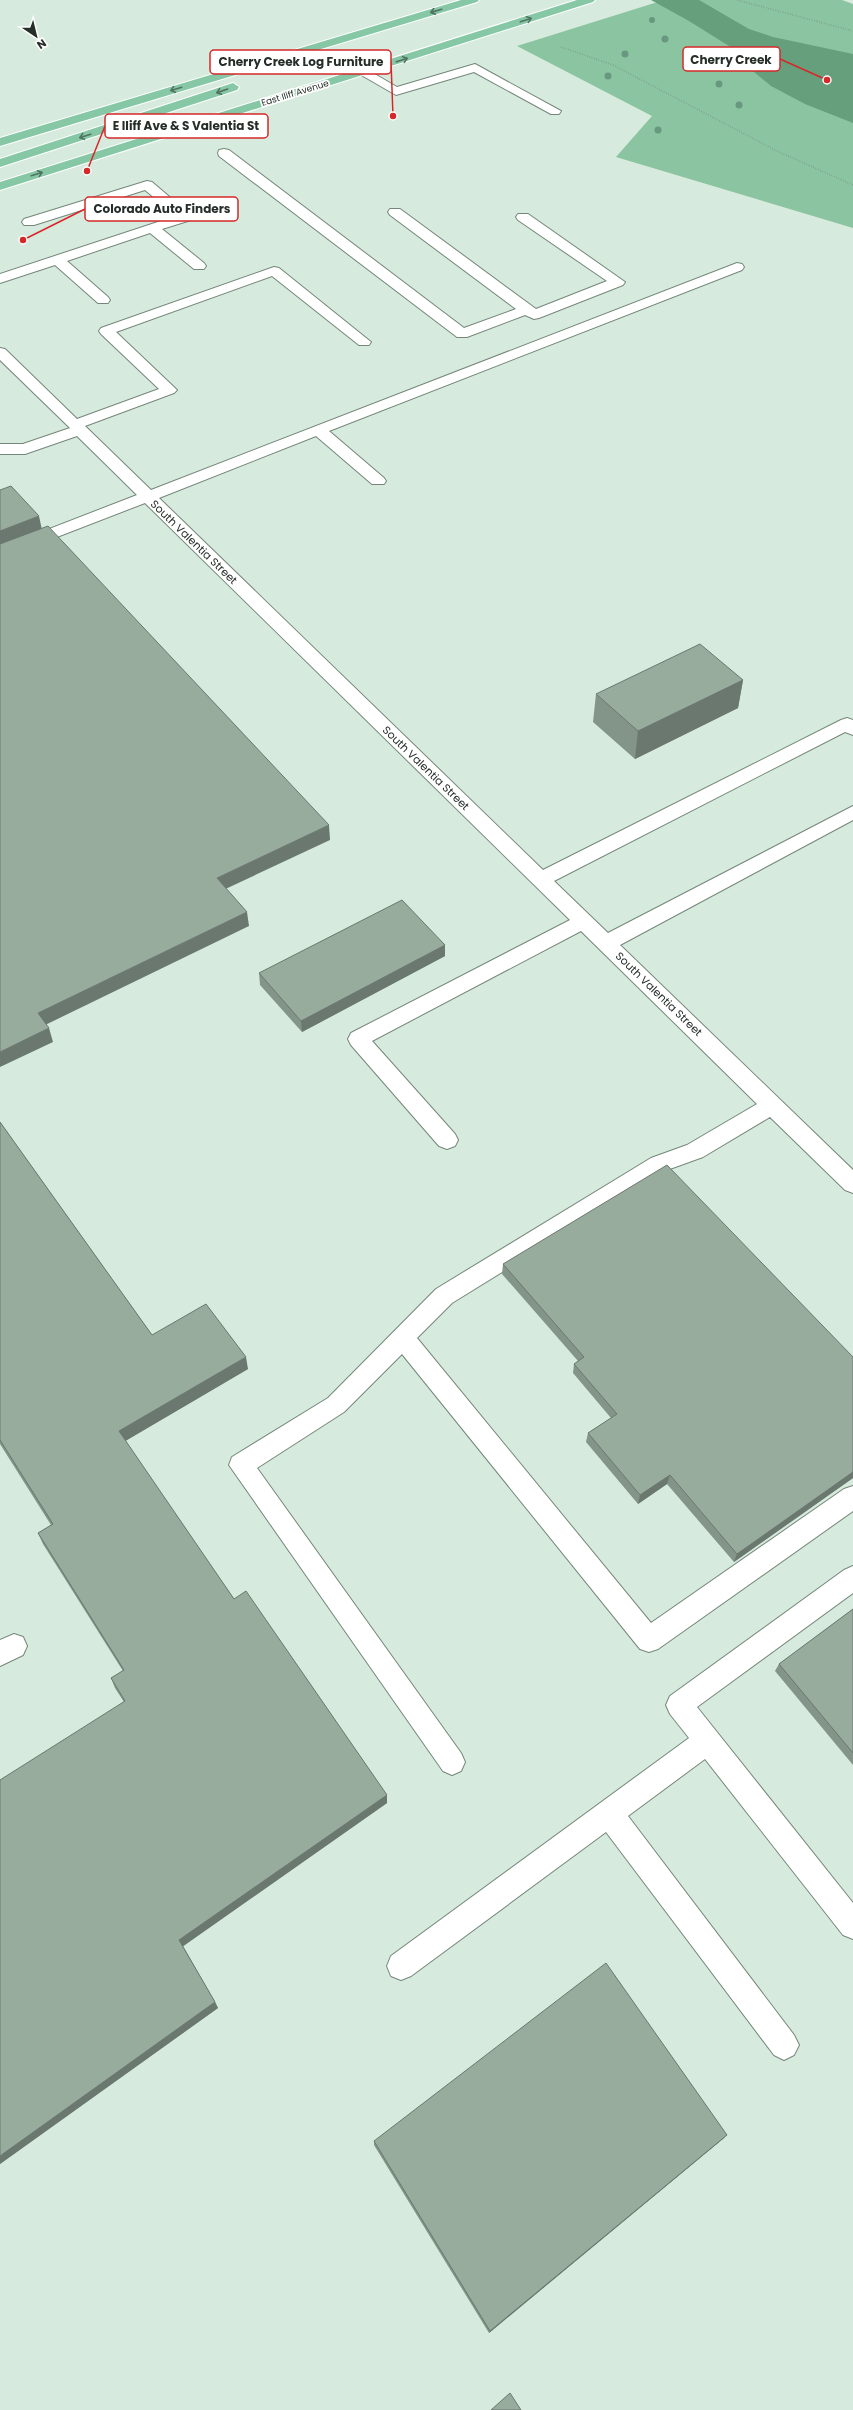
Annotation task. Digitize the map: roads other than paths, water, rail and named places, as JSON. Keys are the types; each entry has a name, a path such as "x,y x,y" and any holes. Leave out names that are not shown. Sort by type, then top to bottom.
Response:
{"main road":[{"path":"0,142 473,0"},
{"name":"East Iliff Avenue","path":"0,186 589,0"},
{"path":"0,163 248,81 276,69 307,50"}],"street":[{"path":"362,72 396,91 475,68 555,111"},
{"path":"224,153 462,334 526,310"},
{"path":"0,279 186,217 146,184 29,222"},
{"path":"395,212 534,316 618,282 523,217"},
{"path":"152,228 199,266"},
{"path":"58,260 103,300"},
{"path":"0,554 737,267"},
{"path":"0,457 169,390 106,331 274,272 364,342"},
{"path":"592,293 622,312"},
{"name":"South Valentia Street","path":"0,352 853,1184"},
{"path":"318,430 378,481"},
{"path":"0,449 25,448"},
{"path":"541,879 847,724 853,729"},
{"path":"607,943 853,812"},
{"path":"447,1140 358,1039 584,921"},
{"path":"452,1762 241,1465 336,1405 444,1296 659,1164 694,1151 773,1105"},
{"path":"403,1338 649,1640 853,1497"},
{"path":"853,1578 679,1705 853,1925"},
{"path":"401,1966 707,1741"},
{"path":"609,1813 784,2045"}],"place":[{"name":"Cherry Creek","path":"827,80"},
{"name":"Cherry Creek Log Furniture","path":"393,116"},
{"name":"E Iliff Ave & S Valentia St","path":"87,171"},
{"name":"Colorado Auto Finders","path":"23,240"}]}
